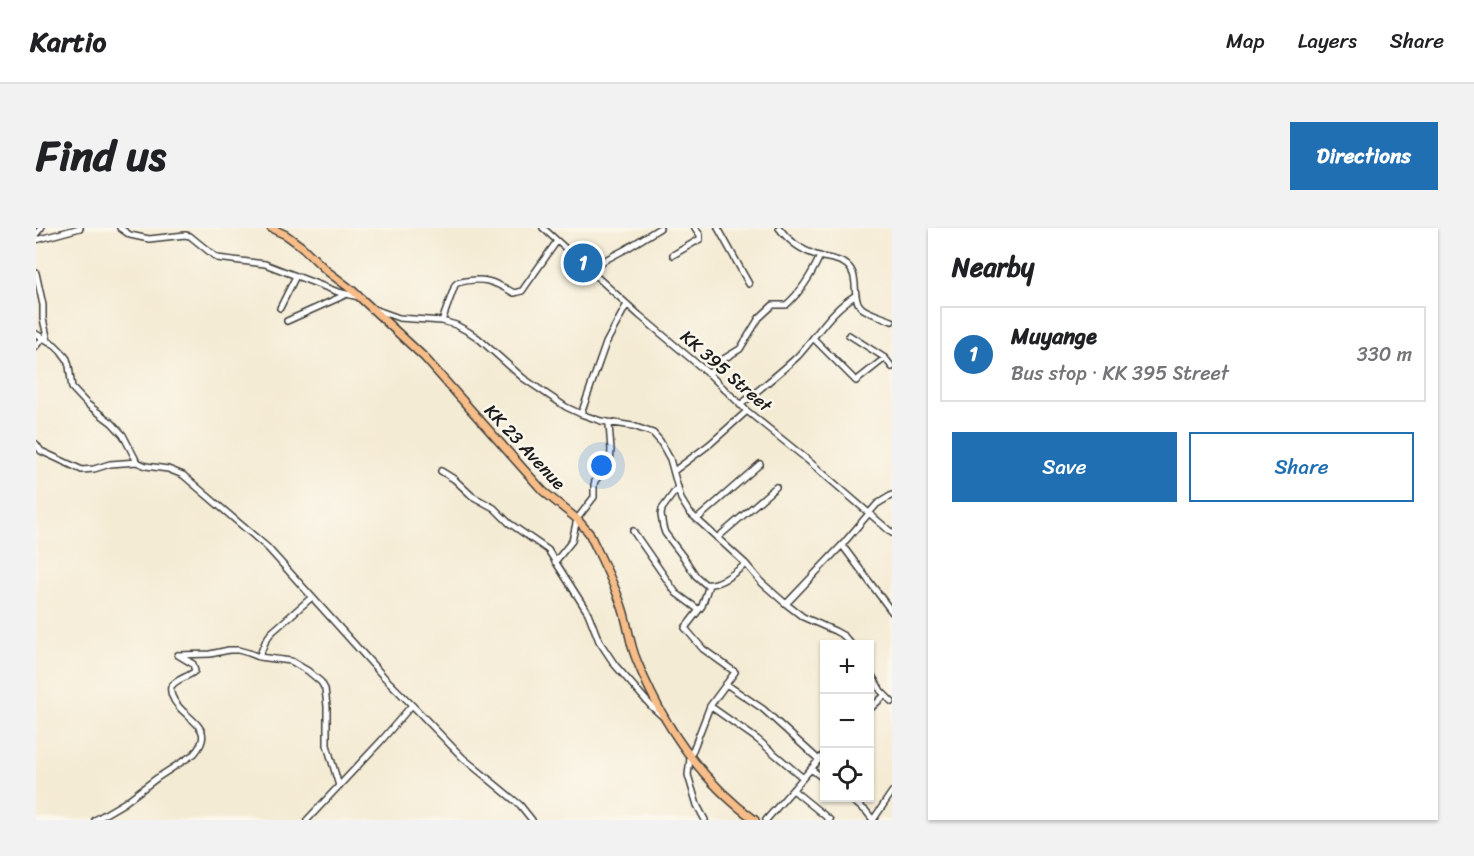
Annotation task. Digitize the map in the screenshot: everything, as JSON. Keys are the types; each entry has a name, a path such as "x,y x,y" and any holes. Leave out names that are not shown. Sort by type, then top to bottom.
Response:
{"main road":[{"name":"KK 23 Avenue","path":"271,228 301,246 424,357 543,491 577,519 589,533 626,616 637,660 677,738 690,758 725,796 755,820"}],"street":[{"path":"36,234 41,228"},
{"path":"36,240 80,228"},
{"path":"120,228 138,238 190,236 217,258 264,264 360,297"},
{"path":"169,228 169,237"},
{"name":"KK 395 Street","path":"543,228 709,374 747,411 804,456 892,533"},
{"path":"588,269 660,228"},
{"path":"673,255 700,239 695,228"},
{"path":"718,228 749,284"},
{"path":"778,228 784,236 797,245 847,266 856,282 856,295 863,309 892,321"},
{"path":"442,321 457,283 490,280 514,293 522,291 557,241"},
{"path":"709,374 722,360 742,347 759,318 772,305 786,305 797,295 813,272 820,256"},
{"path":"36,273 43,305 45,339"},
{"path":"280,308 296,276"},
{"path":"287,321 347,294"},
{"path":"741,405 798,355 826,320 856,295"},
{"path":"581,414 606,343 627,304"},
{"path":"371,308 399,318 442,321 456,325 469,332 523,378 566,407 609,423 633,426 652,433 660,441 670,459 684,505 697,519 786,604 803,617 835,631 847,640"},
{"path":"36,334 55,345 67,358 72,388 87,405 112,423 123,435 137,462"},
{"path":"813,338 856,381 889,362 849,335"},
{"path":"36,346 45,339"},
{"path":"674,471 710,444 747,411"},
{"path":"555,562 572,541 577,519 595,495 596,480 610,463 609,423"},
{"path":"36,444 41,451 82,470 94,470 110,464 137,462 183,475 267,547 384,677 463,758 520,805 532,820"},
{"path":"697,519 760,464"},
{"path":"441,471 454,478 472,496 494,508 509,523 548,550 588,613 599,641 615,665 668,722"},
{"path":"678,487 662,509 663,527 696,576 705,584 710,585 726,578 746,564"},
{"path":"717,538 776,487"},
{"path":"786,604 877,504 892,495"},
{"path":"633,531 676,593 699,610"},
{"path":"842,545 892,612"},
{"path":"705,820 697,805 688,775 690,758 710,706 735,672 703,650 685,628 702,606 710,585"},
{"path":"259,657 271,633 312,597"},
{"path":"95,820 124,803 198,749 202,740 199,725 179,708 172,699 170,691 171,686 193,674 195,670 193,664 178,655 238,650 259,657 291,661 308,671 321,682 325,689 327,745 339,786"},
{"path":"874,678 892,702"},
{"path":"726,684 763,709 819,760 766,820"},
{"path":"874,705 885,695"},
{"path":"307,820 412,705"},
{"path":"710,706 757,739 803,778"},
{"path":"811,769 820,775"},
{"path":"793,790 830,820"},
{"path":"854,802 873,820 892,792"},
{"path":"771,814 778,820"}],"place":[{"name":"Muyange","path":"583,263"}]}
